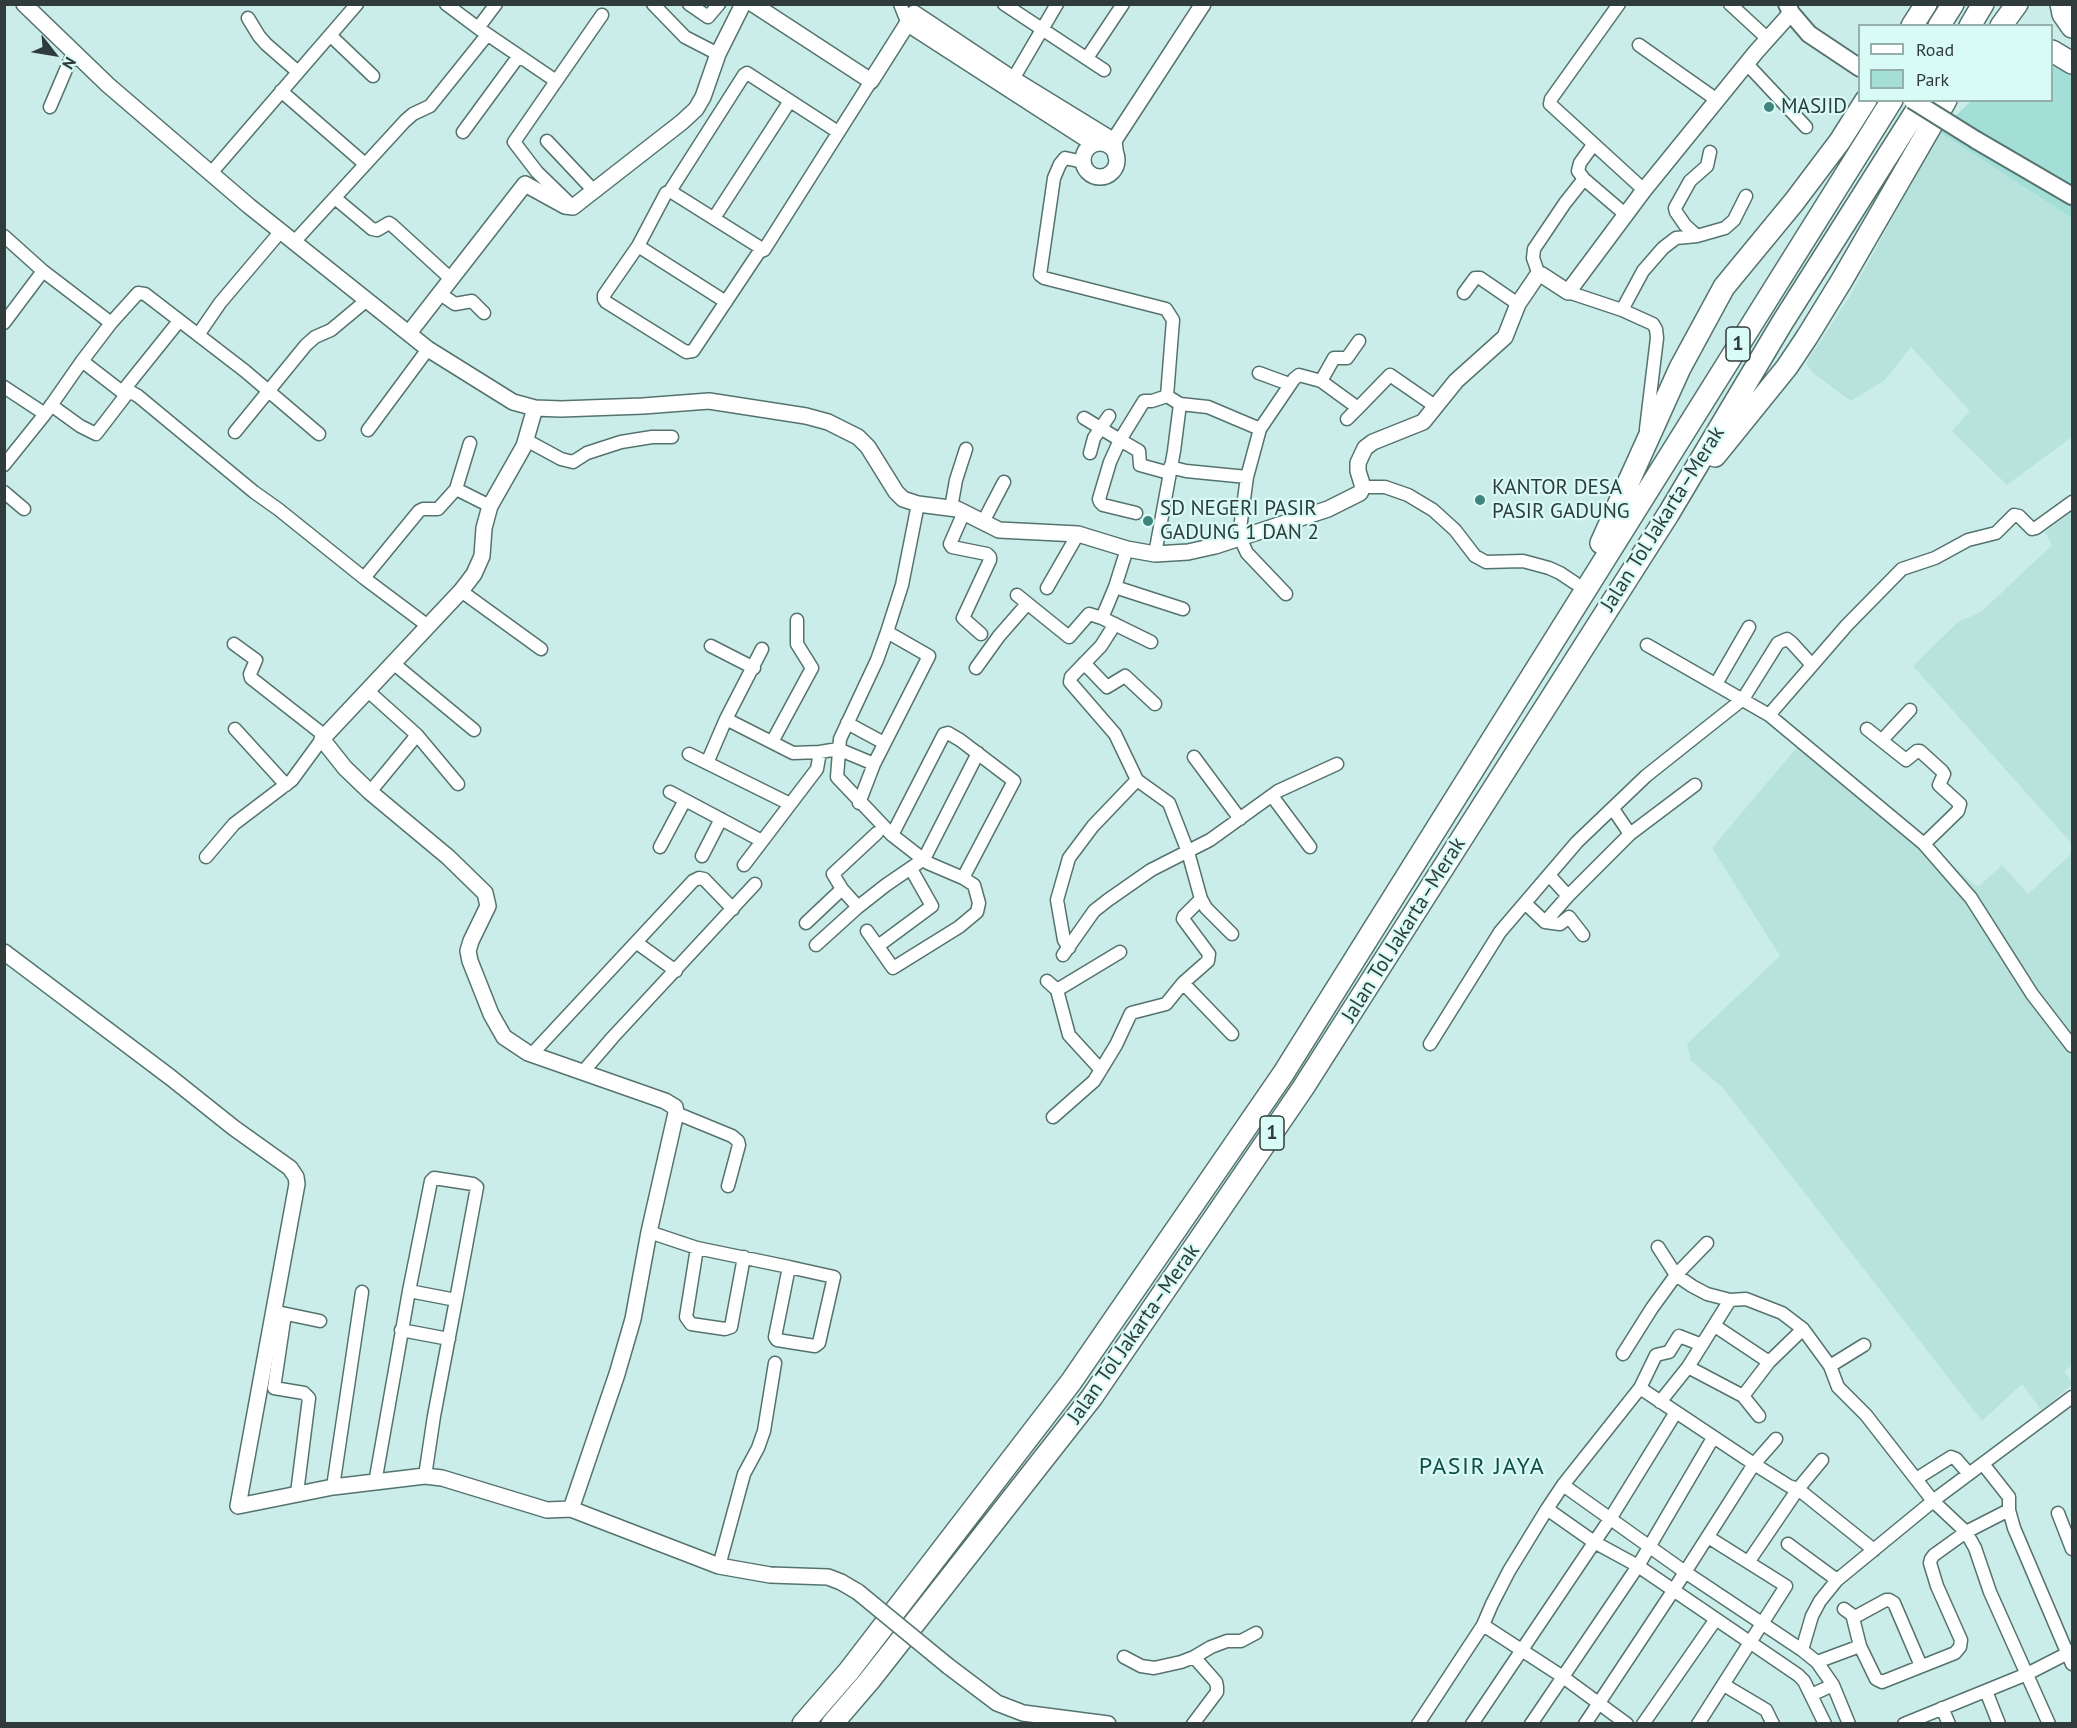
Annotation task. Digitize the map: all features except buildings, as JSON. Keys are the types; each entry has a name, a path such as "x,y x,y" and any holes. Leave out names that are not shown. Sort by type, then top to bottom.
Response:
{"highway":[{"path":"1913,24 1926,4"},
{"path":"1940,24 1953,4"},
{"path":"1971,24 1983,4"},
{"path":"2002,24 2017,4"},
{"path":"2061,4 2063,14 2073,27"},
{"path":"2053,52 2073,63"},
{"path":"1580,586 1680,368 1724,287 1794,202 1840,141 1865,102"},
{"name":"Jalan Tol Jakarta–Merak","path":"804,1724 849,1671 1077,1372 1283,1074 1580,586 1891,102"},
{"name":"Jalan Tol Jakarta–Merak","path":"832,1724 869,1681 1092,1397 1303,1088 1669,513 1782,322 1922,102"},
{"path":"1669,513 1787,367 1842,280 1945,102"}],"main road":[{"path":"1789,9 1809,34 1855,65"},
{"path":"1915,102 2073,196"}],"street":[{"path":"24,4 108,85 281,231 428,349 513,402 535,408 643,406 709,400 806,416 828,422 858,437 868,447 899,496 918,504 958,510 999,530 1077,534 1127,549 1155,554 1188,552 1215,546 1328,509 1355,496 1363,487 1385,487 1407,495 1433,510 1455,530 1475,555 1486,562 1523,561 1549,568 1580,586"},
{"path":"211,173 357,4"},
{"path":"446,4 482,32 556,81"},
{"path":"295,241 413,114 430,106 482,32 496,4"},
{"path":"653,4 685,37 718,54"},
{"path":"689,4 708,17 719,4"},
{"path":"409,333 525,184 565,206 573,207 696,109 703,97 718,54 743,4"},
{"path":"753,4 871,81"},
{"path":"1004,4 1043,26 1104,70"},
{"path":"1007,82 1057,4"},
{"path":"1087,58 1123,4"},
{"path":"1110,145 1089,147 1085,151 1083,162 1087,172 1102,177 1115,168 1110,145 1203,4"},
{"path":"1618,4 1551,99 1550,104 1644,190"},
{"path":"1731,4 1768,39"},
{"path":"1570,293 1644,190 1768,39 1789,9"},
{"path":"838,132 750,74 744,75 670,191 666,193 638,246 604,295 606,302 690,353 759,252 764,250 871,81 906,13 1007,82 1110,145"},
{"path":"573,207 537,172 514,142 602,15"},
{"path":"248,18 266,44 298,72"},
{"path":"331,36 374,76"},
{"path":"1639,45 1717,100"},
{"path":"50,106 74,51"},
{"path":"463,132 518,57"},
{"path":"1747,64 1806,127"},
{"path":"281,92 365,165"},
{"path":"714,218 790,101"},
{"path":"547,141 594,191"},
{"path":"1593,145 1578,167 1578,171 1584,179 1626,214"},
{"path":"1697,236 1684,225 1675,208 1690,181 1707,165 1710,152"},
{"path":"1083,162 1065,158 1054,178 1041,276 1166,309 1173,320 1174,329 1167,396"},
{"path":"529,186 537,179 537,172"},
{"path":"1584,179 1534,249 1533,258 1539,275 1570,293 1622,310 1653,324 1656,328 1658,338 1641,454"},
{"path":"670,191 764,250"},
{"path":"1622,310 1643,271 1663,248 1676,238 1697,236 1730,225 1746,196"},
{"path":"335,198 372,229 377,231 388,223 392,225 450,278"},
{"path":"198,335 220,303 281,231"},
{"path":"4,236 43,271 111,323"},
{"path":"638,246 726,302"},
{"path":"4,323 43,271"},
{"path":"1363,487 1358,463 1359,456 1365,448 1373,442 1423,422 1456,381 1505,337 1518,304 1539,275"},
{"path":"1464,292 1478,277 1518,304"},
{"path":"4,465 48,410 111,323 138,293 142,292 319,434"},
{"path":"439,293 455,304 472,301 484,313"},
{"path":"235,432 306,345 315,337 331,330 367,300"},
{"path":"4,387 96,434 179,321"},
{"path":"1321,381 1334,358 1347,358 1359,341"},
{"path":"368,430 428,349"},
{"path":"82,361 124,394"},
{"path":"1259,373 1289,384"},
{"path":"1286,594 1247,553 1239,537 1247,477 1260,429 1289,384 1299,375 1321,381 1358,408"},
{"path":"1347,419 1390,375 1435,406"},
{"path":"124,394 131,392 138,396 254,492 428,626"},
{"path":"1167,396 1180,404 1208,407 1260,429"},
{"path":"1136,513 1103,505 1099,499 1110,462 1120,440 1144,401 1167,396"},
{"path":"1155,554 1180,404"},
{"path":"206,857 234,824 292,780 324,738 461,591 478,566 482,556 484,528 490,506 526,440 535,408"},
{"path":"1090,453 1094,438 1109,416"},
{"path":"1084,418 1139,450 1140,465 1247,477"},
{"path":"526,440 561,459 573,462 583,454 621,442 652,437 672,437"},
{"path":"364,578 419,511 438,509 456,489 470,442"},
{"path":"966,449 956,480 958,510 950,544 952,547 987,554 990,557 963,618 981,634"},
{"path":"983,522 1004,482"},
{"path":"456,489 490,506"},
{"path":"4,492 24,509"},
{"path":"1769,715 1847,625 1902,568 1929,561 1968,540 1996,533 2014,515 2019,516 2032,529 2036,528 2073,502"},
{"path":"744,865 817,769 847,723 877,660 887,633 902,585 918,504"},
{"path":"1047,588 1077,534"},
{"path":"1102,618 1127,549"},
{"path":"1115,587 1183,609"},
{"path":"461,591 541,649"},
{"path":"1017,595 1069,637 1088,615 1102,618 1151,642"},
{"path":"976,668 999,636 1027,604"},
{"path":"772,742 812,668 797,644 797,621"},
{"path":"1115,624 1101,646 1071,677 1070,682 1115,734 1137,780 1169,803 1188,852 1201,900 1232,934"},
{"path":"1716,684 1749,627"},
{"path":"859,803 884,743 929,656 887,633"},
{"path":"1430,1044 1500,932 1577,842 1646,776 1743,699 1778,643 1784,640 1792,643 1812,665"},
{"path":"234,644 256,660 250,674 251,678 324,738 345,768 370,792 448,857 485,893 489,906 469,947 472,971 504,1037 522,1051 665,1101 675,1107 676,1113 649,1232 633,1319 617,1374 571,1509"},
{"path":"1647,645 1769,715 1924,844 1971,898 2032,994 2073,1046"},
{"path":"711,646 754,668"},
{"path":"707,763 726,719 762,649"},
{"path":"393,663 474,730"},
{"path":"1084,663 1107,687 1125,676 1155,704"},
{"path":"368,691 417,735 458,784"},
{"path":"1882,740 1910,710"},
{"path":"726,719 797,754 829,750 874,764"},
{"path":"847,723 884,743"},
{"path":"235,729 286,785"},
{"path":"1867,729 1906,760 1920,751 1942,771 1944,774 1939,785 1960,804 1959,811 1924,844"},
{"path":"892,835 944,734 948,733 1014,781 963,878"},
{"path":"370,792 417,735"},
{"path":"829,750 837,777 917,865 932,906 878,946"},
{"path":"816,945 858,906 897,876 917,865 978,753"},
{"path":"689,754 790,804"},
{"path":"1194,757 1240,819"},
{"path":"1137,780 1093,826 1069,858 1057,900 1066,951 1101,905 1151,870 1210,840 1272,796 1298,781 1337,764"},
{"path":"1545,922 1630,834 1695,785"},
{"path":"670,792 762,841"},
{"path":"1272,796 1310,847"},
{"path":"660,847 685,800"},
{"path":"1613,809 1630,834"},
{"path":"702,856 721,819"},
{"path":"858,906 842,889 833,874 877,833"},
{"path":"867,931 892,968 959,927 977,912 979,903 974,885 963,878 917,865"},
{"path":"1549,875 1568,896"},
{"path":"531,1054 696,879 704,879 733,909"},
{"path":"582,1073 613,1036 755,884"},
{"path":"806,923 842,889"},
{"path":"1053,1117 1094,1081 1116,1045 1131,1013 1163,1006 1210,958 1183,919 1201,900"},
{"path":"1525,903 1545,922 1560,924 1569,917 1583,935"},
{"path":"637,943 676,971"},
{"path":"4,952 293,1172 297,1184 279,1313 238,1506 333,1486 425,1476 454,1480 547,1510 571,1509 719,1566 770,1575 828,1577 841,1581 858,1592 997,1703 1023,1713 1108,1724"},
{"path":"1057,990 1120,952"},
{"path":"1047,981 1057,990 1069,1035 1101,1070"},
{"path":"1184,983 1232,1034"},
{"path":"676,1113 732,1136 738,1141 739,1145 728,1186"},
{"path":"375,1483 401,1330 431,1181 438,1178 473,1184 477,1190 425,1476"},
{"path":"649,1232 697,1248 834,1276 819,1343 816,1346 777,1340 775,1337 789,1267"},
{"path":"1623,1354 1676,1275 1707,1243"},
{"path":"1658,1247 1676,1275 1707,1294 1730,1300 1746,1299 1782,1313 1803,1329 1830,1366 1838,1387 1866,1415 1933,1501 1966,1532 1975,1548 1990,1592 2049,1724"},
{"path":"697,1248 686,1317 686,1320 692,1324 725,1329 732,1327 744,1257"},
{"path":"409,1291 456,1300"},
{"path":"333,1486 362,1292"},
{"path":"1660,1402 1688,1367 1730,1300"},
{"path":"279,1313 320,1321"},
{"path":"279,1313 274,1388 304,1393 309,1398 297,1493"},
{"path":"1715,1326 1769,1362"},
{"path":"1743,1395 1769,1362 1803,1329"},
{"path":"401,1330 449,1339"},
{"path":"1418,1724 1483,1625 1509,1571 1547,1509 1563,1485 1640,1388 1656,1354 1669,1352 1679,1335 1702,1345"},
{"path":"1830,1366 1864,1345"},
{"path":"719,1566 744,1474 764,1431 775,1363"},
{"path":"1688,1367 1743,1395 1759,1416"},
{"path":"1640,1388 1713,1438 1789,1486 1798,1489 1874,1550"},
{"path":"1802,1650 1812,1616 1820,1601 1837,1580 1933,1501 2073,1397"},
{"path":"1472,1724 1610,1519 1676,1412"},
{"path":"1531,1724 1638,1566 1713,1438"},
{"path":"1585,1724 1754,1464 1776,1439"},
{"path":"1916,1479 1951,1456 1969,1474"},
{"path":"1749,1561 1798,1489 1822,1460"},
{"path":"1904,1724 2071,1656 2014,1528 2008,1497 1983,1464"},
{"path":"1563,1485 1817,1662 1833,1685 1849,1724"},
{"path":"1547,1509 1594,1542 1638,1566 1798,1675 1804,1681 1826,1724"},
{"path":"1921,1666 1892,1601 1886,1600 1855,1617 1853,1622 1860,1646 1878,1682 1882,1682 1955,1653 1962,1644 1937,1586 1930,1563 1934,1555 1966,1532 2009,1510"},
{"path":"2058,1513 2073,1549"},
{"path":"1698,1724 1786,1586 1708,1537"},
{"path":"1788,1544 1837,1580"},
{"path":"1844,1609 1855,1617"},
{"path":"1643,1724 1716,1619"},
{"path":"1483,1625 1563,1677 1627,1724"},
{"path":"1124,1657 1141,1666 1154,1668 1181,1662 1210,1647 1227,1641 1241,1641 1256,1633"},
{"path":"1817,1662 1860,1646"},
{"path":"1192,1724 1217,1692 1216,1682 1194,1657"},
{"path":"1724,1685 1766,1710 1773,1724"},
{"path":"1812,1695 1833,1685"},
{"path":"1986,1691 1999,1724"},
{"path":"1942,1708 1949,1724"}],"shaded area":[{"path":"1939,132 2072,218 2072,437 2007,485 1952,431 1970,411 1911,347 1885,380 1851,401 1813,373 1806,363 1850,296"},
{"path":"2072,511 2072,844 1913,666 1958,622 1981,612 2052,545 2045,532"},
{"path":"1803,740 1978,887 2002,865 2028,894 2072,853 2072,1365 2064,1371 2072,1384 2042,1411 2022,1384 1982,1421 1723,1088 1691,1061 1687,1044 1780,956 1712,848"}],"green space":[{"path":"2053,66 2072,73 2072,218 1939,132 1970,102 2053,102"}],"place":[{"name":"MASJID","path":"1769,107"},
{"name":"KANTOR DESA PASIR GADUNG","path":"1480,500"},
{"name":"SD NEGERI PASIR GADUNG 1 DAN 2","path":"1148,521"}],"district":[{"name":"PASIR JAYA","path":"1482,1467"}]}
